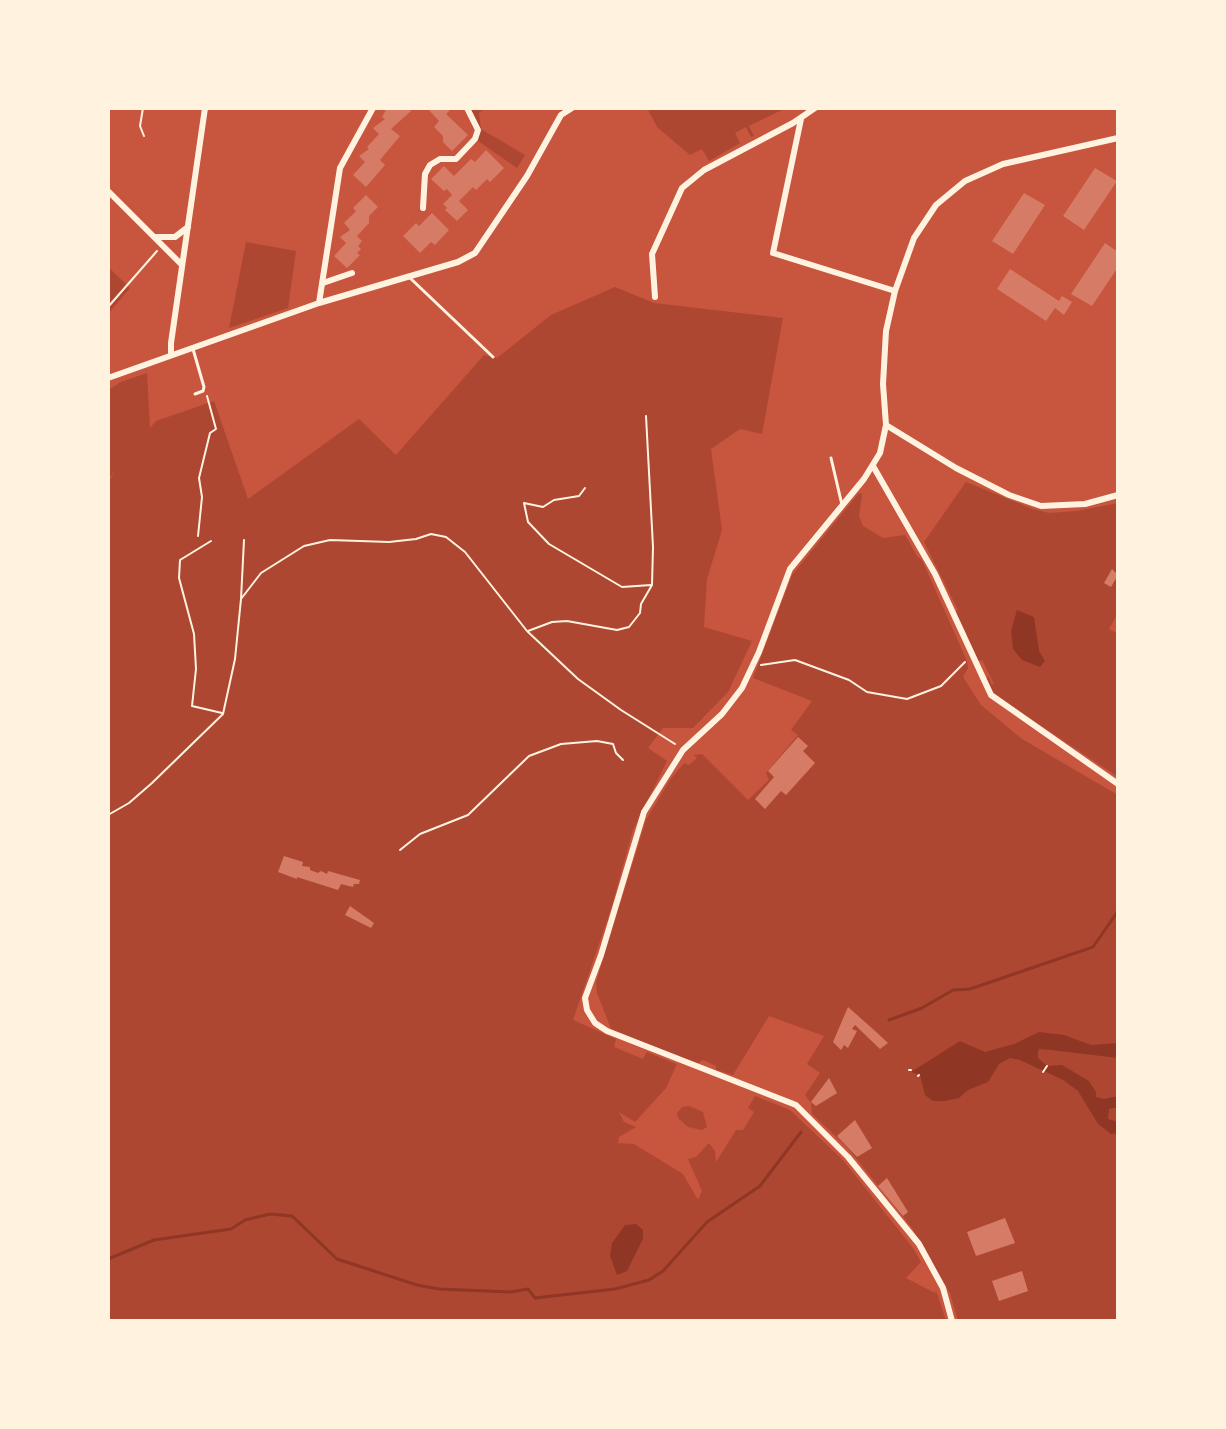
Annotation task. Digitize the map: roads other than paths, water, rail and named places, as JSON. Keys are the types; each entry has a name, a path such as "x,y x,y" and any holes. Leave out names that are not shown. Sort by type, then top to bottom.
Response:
{"street":[{"path":"171,354 205,108"},
{"path":"319,303 340,168 373,108"},
{"path":"423,208 425,174 430,165 440,159 456,159 475,139 478,130 467,108"},
{"path":"108,378 319,303 458,262 475,253 527,176 561,115 572,108"},
{"path":"655,297 652,254 682,188 704,170 815,108"},
{"path":"801,117 773,253 895,291"},
{"path":"952,1321 943,1288 919,1244 848,1157 796,1105 607,1031 595,1023 587,1010 585,998 644,812 683,750 732,702 755,663 790,569 842,506 880,453 886,425 883,384 886,331 895,291 914,238 936,205 965,181 1003,164 1118,138"},
{"path":"108,191 182,265"},
{"path":"156,237 175,237 188,227"},
{"path":"323,283 352,273"},
{"path":"886,425 956,468 1009,495 1041,506 1085,504 1118,495"},
{"path":"873,466 935,574 973,662 991,695 1118,784"}],"lane":[{"path":"408,277 493,357"},
{"path":"192,347 204,387 203,391 195,394"},
{"path":"831,458 842,506"}],"waterway":[{"path":"889,1020 922,1008 953,990 970,989 1093,947 1118,911"},
{"path":"108,1259 154,1240 231,1229 245,1220 270,1214 292,1216 337,1259 417,1285 511,1292 528,1289 535,1298 615,1289 649,1280 663,1271 707,1222 760,1186 801,1132"}]}
